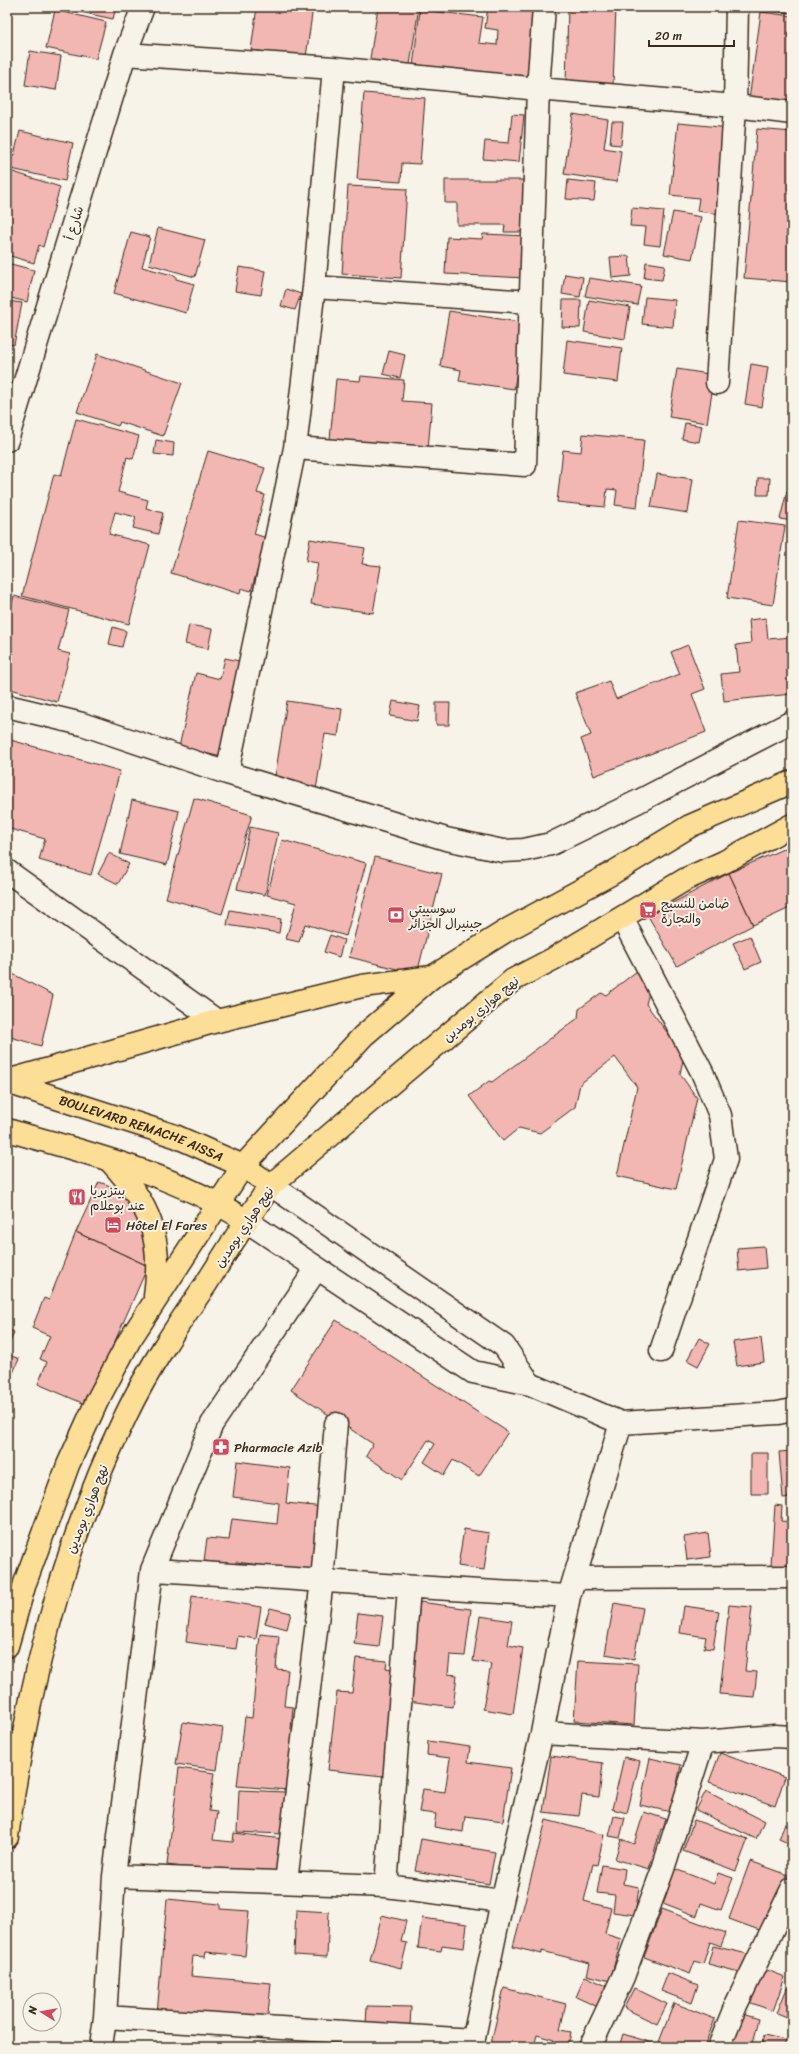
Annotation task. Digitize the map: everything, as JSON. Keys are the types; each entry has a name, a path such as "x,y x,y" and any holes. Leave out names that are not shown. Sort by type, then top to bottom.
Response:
{"main road":[{"path":"7,1646 25,1582 68,1465 97,1401 129,1341 218,1202 243,1166 363,1036 432,977 508,929 609,875 690,826 792,782"},
{"name":"نهج هواري بومدين","path":"7,1837 18,1760 39,1659 56,1595 95,1484 126,1414 165,1344 245,1220 271,1185 512,980 622,918 686,879 724,862 792,825"},
{"path":"7,1081 217,1022 362,986 432,977"},
{"name":"BOULEVARD REMACHE AISSA","path":"7,1081 175,1136 243,1166 271,1185"},
{"path":"7,1130 109,1160 155,1176 218,1202 245,1220"},
{"path":"109,1160 130,1183 146,1209 156,1239 158,1262 155,1301"}],"street":[{"name":"شارع أ","path":"7,440 125,54 142,7"},
{"path":"295,448 525,465 538,90 544,7"},
{"path":"717,383 735,106 737,7"},
{"path":"125,54 334,68 538,90 735,106 792,113"},
{"path":"227,773 295,448 314,287 334,68"},
{"path":"314,287 530,302"},
{"path":"7,706 82,724 227,773 446,839 503,851 524,850 552,844 792,722"},
{"path":"7,871 217,1022"},
{"path":"622,918 702,1072 720,1115 726,1159 661,1351"},
{"path":"271,1185 504,1346 530,1384"},
{"path":"245,1220 473,1372 530,1384 621,1423 778,1413 792,1410"},
{"path":"101,2047 106,2016 114,1876 152,1570 212,1424 317,1268"},
{"path":"106,2016 472,2044 502,1901 542,1733 572,1587 621,1423"},
{"path":"286,1882 322,1580 336,1424"},
{"path":"152,1570 322,1580 409,1588 572,1587 792,1577"},
{"path":"386,1886 409,1588"},
{"path":"542,1733 703,1742 775,1736 792,1737"},
{"path":"590,2047 623,1978 650,1905 703,1742"},
{"path":"114,1876 386,1886 502,1901"},
{"path":"719,2047 736,2005 792,1889"}],"building":[{"path":"57,7 116,7 113,19"},
{"path":"257,7 313,7 306,57 251,50"},
{"path":"378,7 419,7 409,71 369,65"},
{"path":"488,7 537,7 529,78 413,66 420,10 483,17 479,43 497,45 498,30 485,28"},
{"path":"568,7 616,7 613,85 566,84"},
{"path":"751,7 792,7 792,13 751,10"},
{"path":"55,10 106,22 96,59 46,48"},
{"path":"761,12 792,16 792,106 749,100"},
{"path":"30,51 61,56 56,90 25,85"},
{"path":"364,93 425,98 420,164 402,163 401,182 357,179"},
{"path":"512,114 524,115 519,162 483,159 485,141 509,143"},
{"path":"573,114 608,120 604,148 621,151 617,182 564,174"},
{"path":"612,122 623,122 621,145 610,144"},
{"path":"678,123 731,128 721,214 697,211 699,198 670,195"},
{"path":"757,129 792,132 792,179 787,235 792,235 792,282 744,278"},
{"path":"20,131 73,143 65,181 7,168 7,154 14,155"},
{"path":"7,170 60,187 43,247 39,245 34,263 7,255"},
{"path":"445,180 527,180 526,232 504,232 505,225 457,225 457,203 445,203"},
{"path":"568,180 596,183 594,201 566,199"},
{"path":"348,186 407,189 401,278 342,274"},
{"path":"632,208 664,211 660,246 644,244 646,227 630,226"},
{"path":"673,212 701,217 692,259 664,254"},
{"path":"158,228 205,240 195,277 149,264"},
{"path":"131,232 150,237 142,267 176,276 176,279 194,284 186,313 114,293"},
{"path":"483,234 528,236 526,278 445,274 447,237 482,239"},
{"path":"629,256 631,276 612,278 610,257"},
{"path":"646,262 665,265 662,280 644,278"},
{"path":"7,263 34,270 27,302 7,297"},
{"path":"239,267 265,271 261,295 235,291"},
{"path":"565,274 583,277 580,297 562,294"},
{"path":"589,278 641,286 637,305 585,296"},
{"path":"286,289 301,294 295,310 281,306"},
{"path":"645,297 675,300 673,327 642,324"},
{"path":"563,300 581,300 580,328 562,327"},
{"path":"589,300 630,307 625,339 584,332"},
{"path":"7,301 22,303 14,345 8,344 7,352"},
{"path":"449,311 525,323 514,389 459,381 461,370 440,366"},
{"path":"567,340 622,348 618,382 563,375"},
{"path":"389,351 405,355 400,378 383,374"},
{"path":"97,354 182,383 163,436 120,422 118,426 77,412"},
{"path":"751,364 768,367 762,407 745,404"},
{"path":"677,369 715,375 707,423 669,417"},
{"path":"361,376 404,380 402,401 432,403 428,449 330,439 336,379 360,381"},
{"path":"76,419 139,436 133,459 127,457 118,492 148,500 146,508 163,513 158,534 133,528 136,517 115,512 109,534 150,545 129,624 22,596 54,474 61,476"},
{"path":"685,423 702,426 699,442 682,439"},
{"path":"583,434 644,440 637,508 615,505 617,490 607,489 605,507 557,502 563,450 581,452"},
{"path":"156,440 174,443 173,456 154,454"},
{"path":"208,451 265,468 257,493 265,495 254,534 267,538 251,591 241,588 240,594 171,573"},
{"path":"657,474 693,479 688,513 651,507"},
{"path":"758,478 770,478 769,495 757,495"},
{"path":"787,491 792,492 792,521 780,519"},
{"path":"739,520 785,526 773,605 727,598"},
{"path":"310,539 365,548 362,564 381,566 373,613 311,604 318,563 306,561"},
{"path":"14,596 69,610 58,651 70,654 57,702 7,688 7,621"},
{"path":"766,618 768,639 792,637 792,694 724,701 721,674 739,672 736,645 751,643 749,620"},
{"path":"189,625 212,629 208,649 185,644"},
{"path":"113,627 126,631 122,647 109,644"},
{"path":"688,645 705,689 692,694 706,732 594,776 581,739 591,735 575,693 609,681 616,699 680,674 671,652"},
{"path":"225,658 249,663 226,758 179,747 196,673 220,679"},
{"path":"287,701 342,709 338,736 325,734 316,790 274,783"},
{"path":"393,701 420,706 417,721 390,716"},
{"path":"436,703 450,703 449,725 436,725"},
{"path":"7,739 120,771 91,875 39,860 45,839 7,828"},
{"path":"194,798 252,815 222,914 166,898"},
{"path":"132,800 179,811 167,865 120,854"},
{"path":"250,827 278,833 265,895 237,889"},
{"path":"282,840 366,863 346,936 305,924 299,942 286,939 296,903 267,895"},
{"path":"792,845 792,907 753,925 729,873"},
{"path":"109,853 129,864 118,884 98,874"},
{"name":"سوسييتي جينيرال الجزائر","path":"375,857 442,874 417,974 349,957"},
{"path":"729,873 753,925 677,966 648,916"},
{"path":"230,910 281,919 279,933 227,925"},
{"path":"330,935 344,940 339,957 324,952"},
{"path":"750,936 761,962 745,969 733,943"},
{"path":"7,971 53,995 41,1046 7,1036"},
{"path":"637,971 650,989 646,1004 684,1055 680,1074 697,1098 676,1189 617,1176 637,1087 615,1057 580,1084 575,1107 540,1133 519,1128 503,1141 469,1096 489,1081 492,1082 578,1018 579,1009 601,993 606,995"},
{"name":"Hôtel El Fares","path":"99,1182 122,1190 152,1240 148,1266 76,1232"},
{"path":"76,1232 148,1266 87,1405 38,1384 47,1362 40,1359 50,1336 32,1328 44,1298 49,1300"},
{"path":"764,1246 766,1268 739,1271 737,1248"},
{"path":"7,1281 11,1283 7,1293"},
{"path":"336,1320 508,1432 479,1476 453,1460 444,1475 424,1462 435,1444 428,1440 402,1480 366,1456 373,1444 291,1390"},
{"path":"7,1329 14,1332 7,1349"},
{"path":"699,1338 710,1344 698,1366 687,1360"},
{"path":"761,1338 764,1362 737,1366 733,1342"},
{"path":"7,1354 19,1359 7,1387"},
{"path":"792,1451 792,1497 783,1498 779,1452"},
{"path":"751,1453 768,1453 768,1494 751,1494"},
{"path":"237,1461 290,1468 286,1503 324,1507 316,1572 236,1562 235,1565 204,1561 207,1538 229,1540 232,1519 277,1524 279,1503 233,1497"},
{"path":"775,1505 782,1506 781,1521 792,1522 792,1567 771,1565"},
{"path":"464,1529 489,1533 484,1570 458,1566"},
{"path":"708,1533 711,1557 687,1560 684,1537"},
{"path":"192,1596 261,1607 256,1639 238,1636 236,1649 186,1642"},
{"path":"420,1602 471,1609 465,1656 450,1655 448,1674 457,1675 453,1707 408,1701"},
{"path":"614,1603 643,1608 634,1659 605,1654"},
{"path":"729,1605 752,1607 745,1671 757,1672 754,1697 720,1694"},
{"path":"684,1606 719,1611 713,1649 704,1648 706,1637 680,1633"},
{"path":"270,1608 291,1613 287,1629 265,1623"},
{"path":"358,1613 383,1616 379,1647 354,1644"},
{"path":"480,1616 512,1621 508,1645 523,1648 513,1714 483,1709 491,1664 473,1661"},
{"path":"260,1634 279,1636 276,1669 288,1670 284,1706 293,1707 291,1729 294,1729 288,1790 237,1786 245,1717 252,1718"},
{"path":"356,1658 387,1661 386,1668 405,1671 392,1777 328,1770 337,1692 352,1693"},
{"path":"578,1661 638,1664 634,1725 574,1721"},
{"path":"183,1722 223,1728 217,1770 176,1764"},
{"path":"428,1741 470,1747 468,1762 511,1768 503,1821 465,1816 463,1832 434,1827 436,1814 419,1812 423,1789 445,1792 450,1758 427,1755"},
{"path":"720,1753 785,1777 775,1806 709,1782"},
{"path":"551,1756 603,1763 599,1797 582,1795 579,1816 543,1812"},
{"path":"624,1757 640,1761 627,1813 612,1809"},
{"path":"650,1758 681,1765 671,1812 640,1805"},
{"path":"179,1768 214,1773 209,1811 217,1812 213,1840 233,1842 234,1833 283,1839 278,1879 167,1865"},
{"path":"239,1790 285,1792 282,1834 237,1832"},
{"path":"706,1791 764,1821 756,1839 696,1810"},
{"path":"644,1812 672,1821 669,1832 661,1829 649,1869 615,1859 621,1839 634,1844"},
{"path":"614,1816 625,1818 620,1838 609,1836"},
{"path":"546,1820 604,1835 597,1865 593,1864 584,1901 611,1908 605,1934 621,1939 610,1981 587,1975 590,1963 542,1951 542,1954 513,1947"},
{"path":"694,1820 748,1839 736,1871 683,1851"},
{"path":"785,1824 792,1827 792,1845 779,1839"},
{"path":"421,1839 495,1852 489,1884 415,1871"},
{"path":"750,1861 791,1876 770,1934 729,1919"},
{"path":"602,1865 625,1869 623,1884 639,1887 635,1915 613,1912 615,1895 597,1893"},
{"path":"675,1869 714,1884 718,1873 733,1878 721,1910 701,1903 697,1916 663,1903"},
{"path":"167,1899 220,1904 220,1909 249,1911 245,1956 206,1952 205,1957 193,1956 191,1976 271,1983 267,2025 157,2014"},
{"path":"662,1909 726,1933 721,1946 710,1942 703,1964 695,1961 690,1974 644,1957"},
{"path":"296,1910 329,1912 327,1957 294,1955"},
{"path":"382,1915 406,1921 401,1942 407,1943 401,1968 370,1960"},
{"path":"422,1918 467,1924 464,1948 442,1945 441,1951 418,1948"},
{"path":"713,1946 752,1955 747,1974 708,1964"},
{"path":"762,1968 785,1977 773,2011 749,2002"},
{"path":"668,1973 698,1985 692,2003 661,1991"},
{"path":"585,1976 611,1988 602,2009 576,1997"},
{"path":"504,1988 566,2004 560,2030 571,2032 568,2047 552,2047 554,2040 537,2035 534,2047 490,2047"},
{"path":"634,1988 667,2004 657,2024 624,2008"},
{"path":"787,1988 792,1990 792,2019 777,2013"},
{"path":"674,2003 715,2019 704,2047 671,2047 659,2042"},
{"path":"367,2006 411,2007 410,2026 366,2025"},
{"path":"739,2013 759,2019 752,2047 729,2047"},
{"path":"623,2034 666,2047 619,2047"},
{"path":"764,2035 786,2040 784,2047 761,2047"}],"place":[{"name":"ضامن للنسيج والتجارة","path":"648,910"},
{"name":"سوسييتي جينيرال الجزائر","path":"396,915"},
{"name":"بيتزيريا عند بوعلام","path":"77,1197"},
{"name":"Hôtel El Fares","path":"113,1225"},
{"name":"Pharmacie Azib","path":"221,1447"}]}
